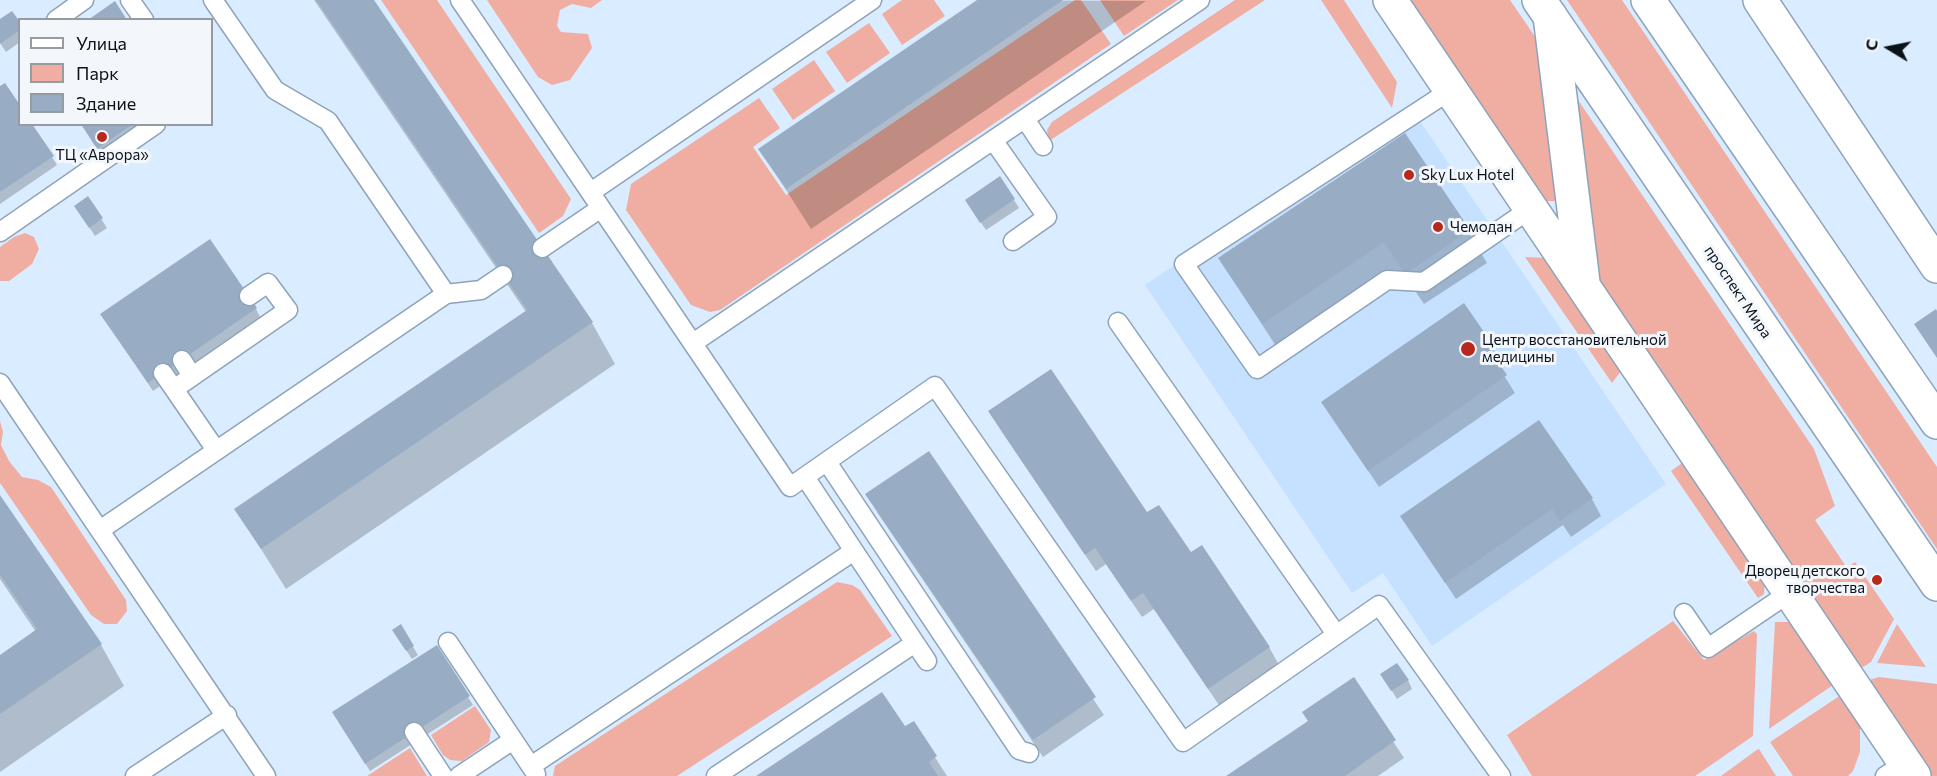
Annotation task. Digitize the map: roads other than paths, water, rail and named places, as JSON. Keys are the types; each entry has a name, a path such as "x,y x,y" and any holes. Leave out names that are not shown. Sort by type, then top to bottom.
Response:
{"street":[{"path":"1390,0 1789,593 1901,772"},
{"path":"1648,0 1937,422"},
{"path":"1760,0 1937,266"},
{"path":"1544,8 1584,290"},
{"name":"проспект Мира","path":"1544,8 1937,584"}],"lane":[{"path":"59,18 84,0"},
{"path":"130,0 143,18"},
{"path":"213,0 275,90 328,121 446,294"},
{"path":"460,0 790,487 935,386 1183,742 1378,605 1501,776"},
{"path":"591,192 872,0"},
{"path":"693,343 1200,0"},
{"path":"1451,90 1184,264 1257,369 1387,280 1425,282 1530,209"},
{"path":"1025,119 1043,146"},
{"path":"0,232 153,126"},
{"path":"993,140 1047,217 1013,241"},
{"path":"542,248 601,208"},
{"path":"100,530 446,294 481,290 503,275"},
{"path":"174,389 288,310 268,283 249,296"},
{"path":"1118,322 1336,634"},
{"path":"182,360 192,376"},
{"path":"163,373 216,450"},
{"path":"0,383 227,715 266,776"},
{"path":"827,462 1019,750 1029,753"},
{"path":"805,477 927,662"},
{"path":"448,642 534,771 854,551"},
{"path":"1684,613 1708,648 1789,593"},
{"path":"716,776 915,643"},
{"path":"135,776 227,715"},
{"path":"414,732 443,776"},
{"path":"459,776 513,740"}],"place":[{"name":"ТЦ «Аврора»","path":"102,137"},
{"name":"Sky Lux Hotel","path":"1409,175"},
{"name":"Чемодан","path":"1438,227"},
{"name":"Центр восстановительной медицины","path":"1468,349"},
{"name":"Дворец детского творчества","path":"1877,580"}]}
